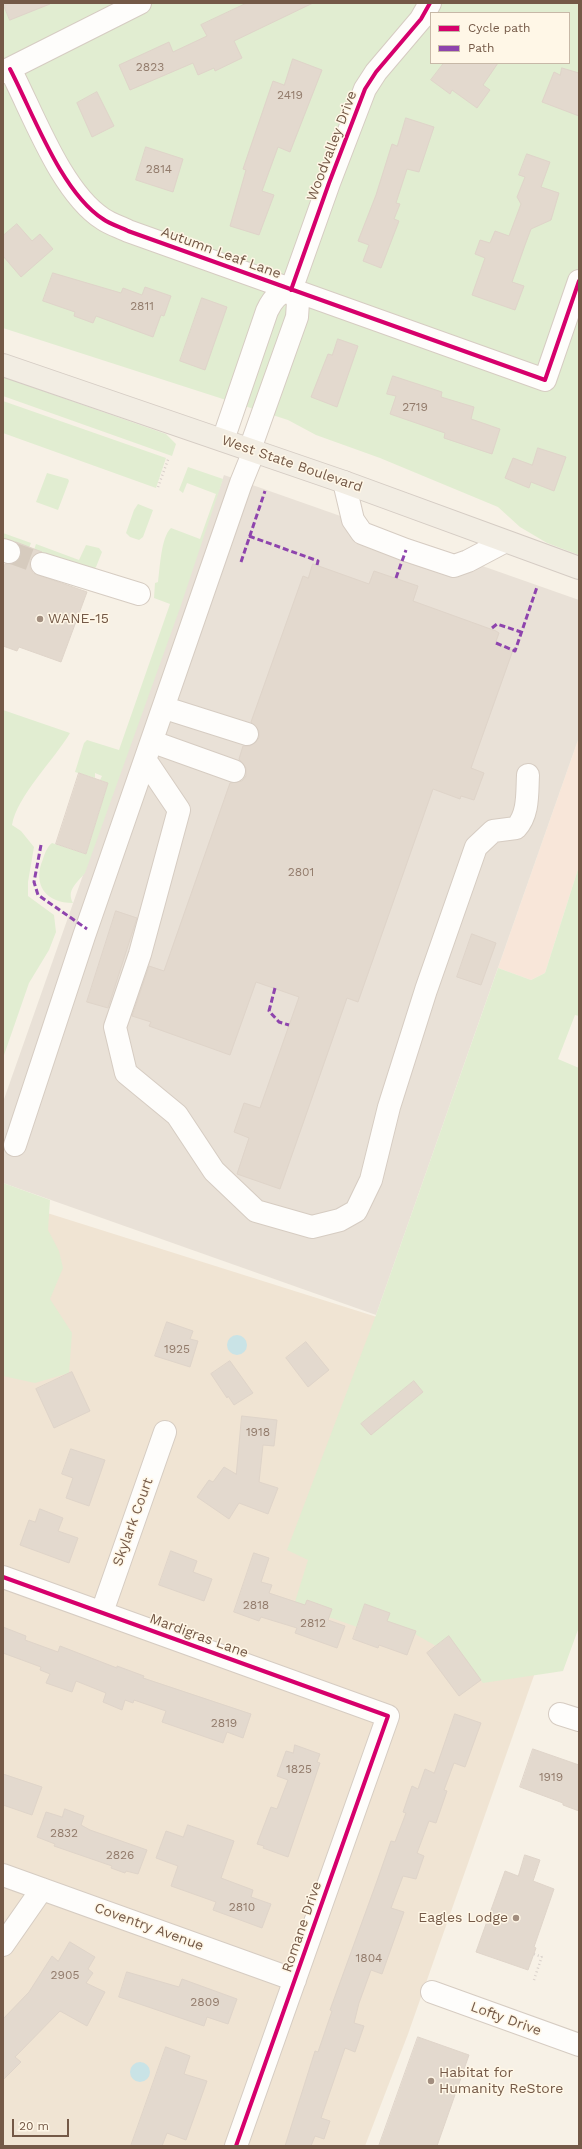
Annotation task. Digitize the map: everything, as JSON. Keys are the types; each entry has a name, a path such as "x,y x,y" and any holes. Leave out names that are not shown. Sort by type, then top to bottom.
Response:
{"main road":[{"name":"West State Boulevard","path":"3,365 344,482 504,542 579,568"}],"street":[{"path":"6,70 140,3"},
{"name":"Woodvalley Drive","path":"291,290 333,170 366,88 376,72 421,19 430,3"},
{"name":"Autumn Leaf Lane","path":"6,70 64,177 84,202 103,219 128,231 546,380 579,281"},
{"path":"15,1145 84,936 165,708 297,317 298,302 291,290 282,292 276,296 267,311 223,440"},
{"path":"344,482 353,520 362,533 368,536 454,566 468,562 504,542"},
{"path":"42,564 139,594"},
{"path":"165,708 247,734"},
{"path":"150,751 234,771"},
{"path":"150,751 179,810 140,954 115,1027 126,1073 177,1116 214,1172 256,1211 312,1227 340,1220 356,1210 371,1180 389,1107 412,1034 476,847 493,831 516,828 522,822 525,810 528,775"},
{"name":"Skylark Court","path":"102,1612 165,1432"},
{"name":"Mardigras Lane","path":"3,1577 388,1716"},
{"name":"Romane Drive","path":"236,2146 388,1716"},
{"name":"Coventry Avenue","path":"3,1875 295,1980"},
{"path":"3,1945 42,1889"},
{"name":"Lofty Drive","path":"432,1992 579,2045"}],"path":[{"path":"158,487 169,457"},
{"path":"534,1954 542,1956 534,1980"}],"shaded area":[{"path":"224,475 579,600 579,737 376,1315 3,1183 3,1102"},
{"path":"579,737 579,866 545,973 531,980 498,968"},
{"path":"3,1199 396,1323 538,1664 408,2034 365,2146 3,2146"}],"green space":[{"path":"3,3 579,3 579,555 547,543 520,527 498,507 380,458 316,435 288,420 3,328"},
{"path":"3,377 166,434 176,444 172,456 3,396"},
{"path":"3,401 166,458 156,488 3,433"},
{"path":"188,467 223,479 180,608 85,873 73,887 71,898 73,903 55,900 44,891 39,877 45,852 52,843 86,854 108,783 100,780 102,776 95,773 95,778 75,772 84,743 87,740 119,750 170,604 154,598 155,583 158,582 165,538 171,528 200,539 216,494 187,483 183,493 179,490"},
{"path":"47,473 68,479 69,481 58,510 36,502"},
{"path":"138,504 153,510 143,537 139,540 130,537 126,533 134,510"},
{"path":"3,533 31,543 29,548 18,544 16,549 3,544"},
{"path":"36,544 79,560 86,545 99,548 102,552 96,567 92,571 34,550"},
{"path":"3,710 70,733 28,790 15,814 12,825 21,831 34,847 28,882 28,896 54,915 56,932 49,950 29,983 3,1058"},
{"path":"579,866 579,1016 575,1015 558,1059 579,1068 579,1627 563,1671 483,1683 448,1638 436,1646 415,1634 416,1630 360,1628 294,1605 308,1560 287,1550 376,1315 498,968 531,980 545,973"},
{"path":"3,1183 50,1200 48,1230 59,1251 63,1268 50,1299 72,1333 69,1373 35,1383 3,1376"}],"water":[{"path":"237,1335 244,1338 247,1345 244,1352 237,1355 230,1352 227,1345 230,1338"},
{"path":"140,2062 147,2065 150,2072 147,2079 140,2082 133,2079 130,2072 133,2065"}],"building":[{"path":"3,3 50,3 50,4 10,20"},
{"path":"247,3 313,3 234,41 242,58 215,71 214,68 198,75 193,63 130,90 119,65 169,42 173,52 207,36 201,25"},
{"path":"293,59 322,70 290,152 278,147 262,191 274,195 259,235 230,226 246,170 243,169 273,81 284,85"},
{"path":"443,64 497,64 483,85 490,90 477,108 452,90 450,94 431,80"},
{"path":"562,68 579,73 579,116 542,102 554,72 560,75"},
{"path":"97,92 114,126 92,137 77,103"},
{"path":"406,118 434,127 419,172 407,169 396,203 400,204 394,219 399,221 381,268 363,261 369,245 358,241 376,195 392,144 397,146"},
{"path":"146,147 183,159 173,192 136,180"},
{"path":"527,154 550,162 541,187 559,193 551,220 531,229 512,282 524,286 515,310 472,295 485,258 475,254 480,240 490,243 495,231 509,236 521,204 517,197 525,177 519,175"},
{"path":"17,224 32,241 40,234 53,249 21,277 3,256 3,236"},
{"path":"53,273 121,293 123,288 142,295 145,287 171,296 164,316 161,315 153,337 96,316 93,323 74,316 75,312 43,301"},
{"path":"202,298 227,307 205,370 180,361"},
{"path":"338,339 358,346 337,407 311,397 328,354 332,355"},
{"path":"393,376 442,392 441,397 474,407 471,419 500,429 492,454 444,438 445,433 390,414 396,396 387,394"},
{"path":"538,448 566,457 554,491 531,482 529,488 505,478 513,458 532,465"},
{"name":"WANE-15","path":"16,542 42,552 34,555 30,560 30,567 33,573 87,592 61,662 19,647 17,651 3,646 3,568 5,564 12,564 21,556 21,549"},
{"path":"313,564 369,584 374,571 418,586 413,601 496,631 499,633 495,644 513,650 471,768 484,773 474,800 461,796 460,799 433,789 358,1002 347,998 280,1189 237,1174 249,1138 234,1132 244,1103 260,1108 299,997 256,982 230,1055 149,1026 151,1022 132,1016 149,966 164,971 230,783 242,781 246,776 246,768 239,759 243,746 250,746 259,738 259,731 251,722 303,576 308,578"},
{"path":"79,773 108,783 86,854 56,844"},
{"path":"116,911 137,918 108,1008 87,1002"},
{"path":"472,934 496,943 481,985 457,977"},
{"path":"167,1322 193,1331 190,1339 198,1341 190,1367 155,1356"},
{"path":"306,1342 329,1370 308,1387 286,1358"},
{"path":"230,1361 253,1393 234,1405 228,1396 227,1398 211,1374"},
{"path":"72,1372 90,1411 54,1428 36,1389"},
{"path":"414,1381 423,1392 371,1435 361,1424"},
{"path":"242,1416 277,1420 274,1446 263,1445 259,1482 278,1488 268,1514 239,1503 229,1519 197,1497 209,1480 213,1482 224,1467 236,1474"},
{"path":"71,1449 105,1460 89,1506 66,1498 73,1478 62,1474"},
{"path":"40,1509 63,1518 58,1531 78,1538 69,1563 20,1545 29,1520 35,1522"},
{"path":"171,1551 197,1561 193,1572 212,1579 204,1601 159,1585"},
{"path":"254,1553 269,1558 261,1582 272,1585 269,1593 305,1605 307,1600 332,1609 328,1620 345,1626 337,1648 295,1633 297,1628 261,1617 259,1621 234,1612"},
{"path":"365,1604 390,1613 387,1621 416,1631 407,1655 379,1645 378,1648 353,1639"},
{"path":"3,1627 26,1636 25,1640 58,1652 60,1646 117,1668 117,1666 144,1676 143,1678 251,1714 243,1738 227,1732 223,1743 162,1722 166,1711 134,1700 133,1703 125,1700 122,1710 103,1702 106,1693 76,1681 72,1692 46,1683 50,1674 40,1670 41,1667 3,1653"},
{"path":"449,1636 481,1680 459,1696 427,1653"},
{"path":"455,1714 481,1723 465,1767 454,1763 444,1790 447,1791 436,1823 429,1821 417,1853 424,1856 416,1879 403,1876 391,1908 404,1912 382,1974 371,1970 359,2003 354,2023 364,2026 355,2052 345,2048 321,2118 330,2121 324,2139 315,2136 311,2146 285,2146 315,2051 318,2052 332,2011 330,2010 391,1841 395,1842 406,1813 403,1812 412,1786 418,1789 425,1769 434,1773"},
{"path":"295,1745 320,1754 317,1762 320,1763 288,1857 263,1848 264,1846 257,1844 271,1807 277,1809 288,1780 277,1776 286,1751 293,1753"},
{"path":"533,1749 579,1765 579,1811 563,1805 563,1803 520,1787"},
{"path":"3,1774 42,1787 32,1815 3,1805"},
{"path":"65,1809 84,1816 81,1825 90,1830 147,1850 138,1874 126,1871 125,1873 111,1868 112,1866 54,1846 55,1844 37,1837 46,1812 62,1817"},
{"path":"188,1825 234,1841 221,1878 253,1890 251,1897 271,1904 262,1928 213,1910 216,1902 171,1886 178,1866 156,1858 166,1831 183,1837"},
{"name":"Eagles Lodge","path":"525,1855 540,1860 533,1881 554,1889 534,1947 536,1948 528,1970 476,1952 505,1871 518,1876"},
{"path":"70,1942 95,1957 88,1969 93,1973 86,1983 105,1992 87,2026 60,2011 15,2057 21,2062 3,2080 3,2019 29,1992 52,1956 58,1961"},
{"path":"127,1972 179,1987 182,1979 237,1999 228,2024 207,2017 204,2026 119,1997"},
{"name":"Habitat for Humanity ReStore","path":"418,2037 469,2055 437,2146 379,2146"},
{"path":"166,2047 190,2056 184,2074 207,2081 186,2140 167,2133 162,2146 131,2146"}],"tunnel":[{"path":"9,552 42,564"}],"marked path":[{"path":"241,562 265,491"},
{"path":"249,536 318,561 317,565"},
{"path":"396,578 406,550"},
{"path":"496,643 515,651 537,587"},
{"path":"492,628 497,624 521,632"},
{"path":"41,845 34,882 38,895 87,929"},
{"path":"275,988 269,1011 279,1022 289,1025"}],"cycle path":[{"path":"291,290 329,183 365,89 376,72 421,19 430,3"},
{"path":"10,69 49,150 74,190 88,207 103,219 128,231 545,380 579,281"},
{"path":"3,1577 388,1716 236,2146"}],"place":[{"name":"WANE-15","path":"40,619"},
{"name":"Eagles Lodge","path":"516,1918"},
{"name":"Habitat for Humanity ReStore","path":"431,2081"}]}
